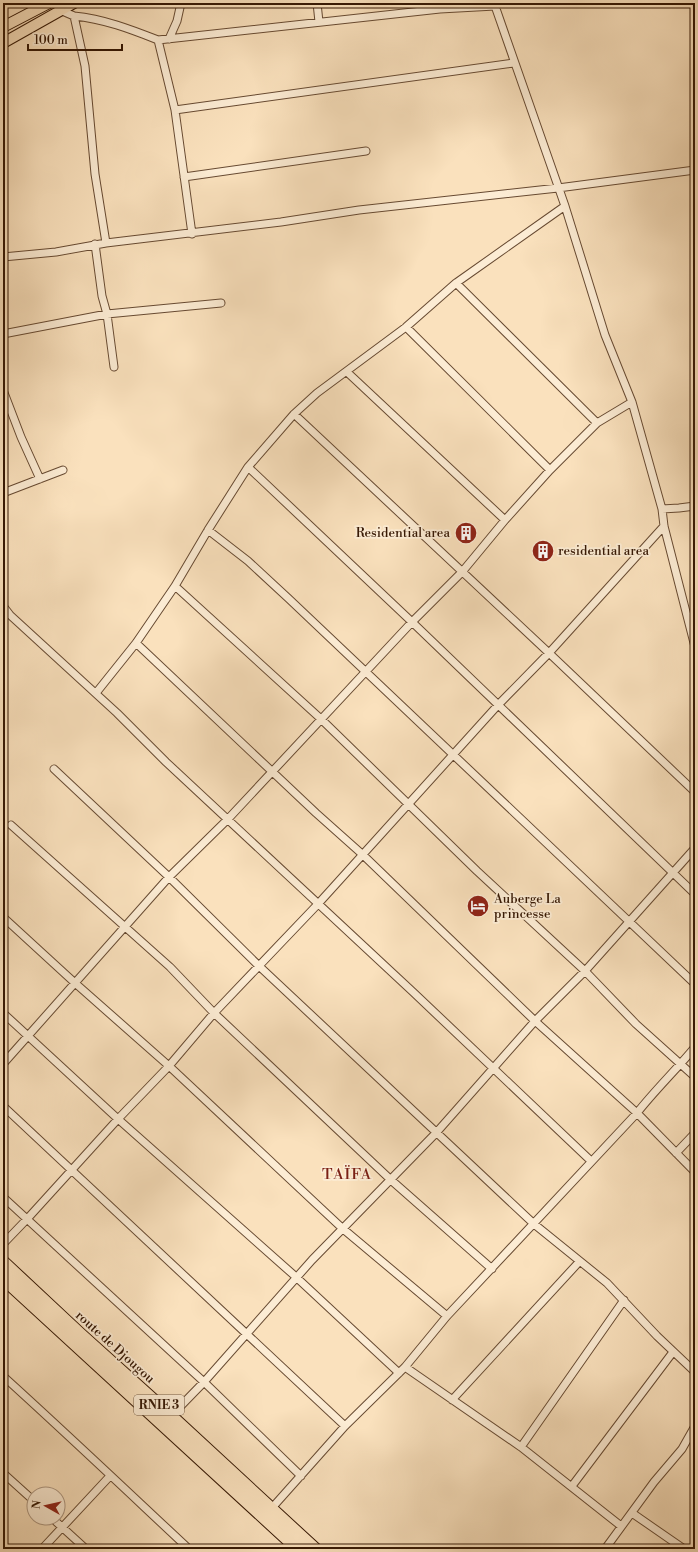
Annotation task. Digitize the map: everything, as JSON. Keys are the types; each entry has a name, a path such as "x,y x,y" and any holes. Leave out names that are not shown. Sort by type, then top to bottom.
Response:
{"highway":[{"name":"route de Djougou","path":"3,1262 80,1334 167,1420 300,1545 315,1549"},
{"name":"route de Djougou","path":"3,1278 271,1509 300,1545"}],"main road":[{"path":"3,27 48,3"},
{"path":"3,44 74,3"},
{"path":"22,17 28,29"}],"street":[{"path":"169,39 177,21 181,3"},
{"path":"317,3 319,22"},
{"path":"60,10 74,16 91,18 126,27 158,40 496,4 514,63 565,206 605,336 632,402 662,509 664,526 695,647"},
{"path":"74,16 85,66 94,174 106,243"},
{"path":"158,40 174,110 192,234"},
{"path":"174,110 514,63"},
{"path":"184,177 366,151"},
{"path":"3,257 56,252 95,244 192,234 359,210 558,188 695,170"},
{"path":"96,693 136,643 175,586 248,467 294,414 317,393 406,327 456,283 565,206"},
{"path":"95,244 114,367"},
{"path":"456,283 597,423"},
{"path":"3,334 107,314 221,303"},
{"path":"406,327 550,470"},
{"path":"347,372 505,520"},
{"path":"3,390 21,437 40,479"},
{"path":"3,1064 169,877 228,818 412,622 462,572 505,520 550,470 597,423 632,402"},
{"path":"294,414 695,792"},
{"path":"248,467 412,622 695,894"},
{"path":"3,493 64,470"},
{"path":"662,509 695,506"},
{"path":"3,1244 169,1066 214,1013 318,904 498,705 549,653 664,526"},
{"path":"208,530 248,561 366,671 695,984"},
{"path":"175,586 321,719 477,871 585,971 636,1024 695,1077"},
{"path":"3,606 10,615 96,693 166,762 228,818 591,1161"},
{"path":"136,643 316,813 362,854 535,1021 637,1113 695,1172"},
{"path":"54,769 169,877 259,966 436,1133 534,1224 579,1262 607,1283 673,1352 695,1372"},
{"path":"11,825 170,968 214,1013 391,1180 492,1269"},
{"path":"167,1420 204,1382 296,1277 436,1133 535,1021 585,971 628,921 695,848"},
{"path":"3,917 169,1066 342,1228 447,1316"},
{"path":"3,1013 118,1119 296,1277 399,1373"},
{"path":"271,1509 345,1426 399,1373 447,1316 637,1113 653,1092 681,1065 695,1047"},
{"path":"3,1106 345,1426"},
{"path":"676,1153 695,1133"},
{"path":"3,1197 28,1218 204,1382 301,1476"},
{"path":"452,1400 579,1262"},
{"path":"521,1447 624,1300"},
{"path":"572,1486 673,1352"},
{"path":"405,1366 521,1447 621,1526"},
{"path":"3,1376 62,1429 189,1549"},
{"path":"605,1549 621,1526 682,1449 695,1426"},
{"path":"3,1473 26,1494"},
{"path":"42,1549 110,1476"},
{"path":"632,1513 684,1549"},
{"path":"63,1527 86,1549"}],"place":[{"name":"Residential area","path":"466,533"},
{"name":"residential area","path":"543,551"},
{"name":"Auberge La princesse","path":"478,906"}],"district":[{"name":"TAÏFA","path":"347,1174"}]}
